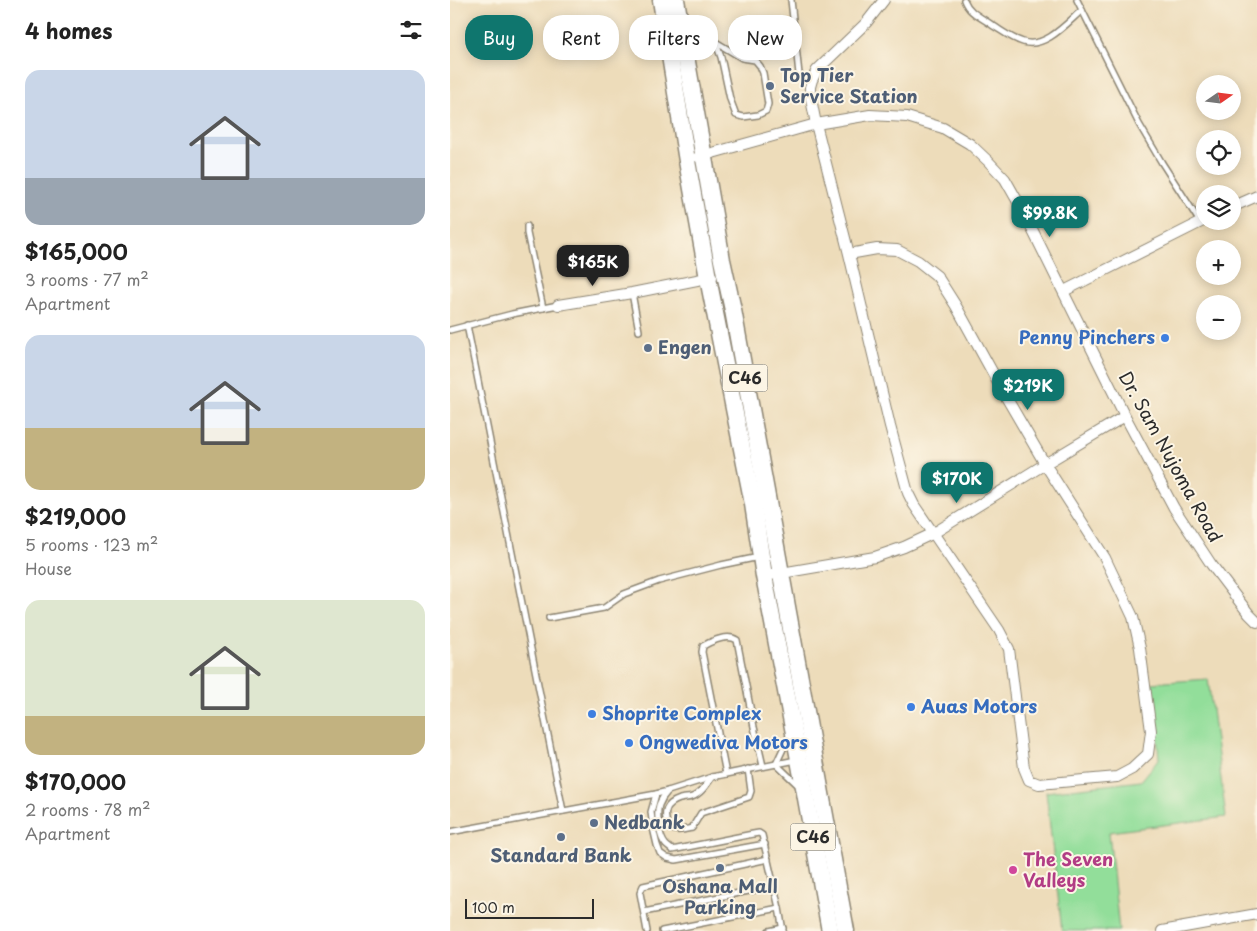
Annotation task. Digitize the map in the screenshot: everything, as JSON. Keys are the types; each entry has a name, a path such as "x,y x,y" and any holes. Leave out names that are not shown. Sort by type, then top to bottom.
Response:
{"main road":[{"name":"C46","path":"661,0 708,278 754,504 764,576 793,727 806,758"},
{"name":"C46","path":"676,0 679,15"},
{"name":"C46","path":"687,60 781,573 806,758 846,931"},
{"name":"C46","path":"812,789 830,931"}],"street":[{"path":"848,254 877,249 897,250 918,261 937,276 956,306 1045,464 1104,558 1133,617 1140,648 1151,731 1148,754 1132,769 1117,777 1039,784 1029,780 1024,768 1008,650 999,630 912,500 906,486 890,426 816,124 810,87 813,75 817,70 866,23 884,0"},
{"name":"Dr. Sam Nujoma Road","path":"687,160 816,124 870,115 907,117 943,128 970,144 1005,179 1022,209 1125,416 1174,508 1211,564 1257,622"},
{"path":"1241,203 1257,196"},
{"path":"1064,291 1196,225"},
{"path":"558,305 632,293 725,274"},
{"path":"764,576 875,557 904,548 934,533 1125,416"},
{"path":"1162,931 1257,914"}],"lane":[{"path":"791,0 799,74 804,78 813,75"},
{"path":"964,0 967,7 975,14 1009,36 1031,44 1040,43 1051,36 1082,10"},
{"path":"1077,0 1138,124 1196,212"},
{"path":"715,41 742,58 755,60 760,66 768,104 766,110 758,115 743,117 736,115 715,41"},
{"path":"527,226 543,308"},
{"path":"632,293 639,331"},
{"path":"450,330 512,314 558,305"},
{"path":"467,325 563,811"},
{"path":"548,618 604,608 624,594 659,581 721,565 762,557"},
{"path":"726,774 702,652 703,646 710,642 729,637 737,640 763,766"},
{"path":"776,764 793,727"},
{"path":"450,832 656,794 712,777 806,758"},
{"path":"776,764 812,789"},
{"path":"712,777 705,787 693,797 680,800 667,807 665,813 668,827 673,830 692,828 701,813 750,797 748,769"},
{"path":"668,791 658,810 658,822 665,844 672,850 753,834 762,835 783,929 769,931"},
{"path":"656,794 651,812 653,828 660,853 667,858 676,860 765,844"},
{"path":"647,931 640,893 643,886 768,859"},
{"path":"644,912 774,886"},
{"path":"662,931 779,908"}],"green space":[{"path":"1208,679 1226,817 1109,832 1119,931 1062,931 1046,792 1141,781 1159,759 1152,683"}],"place":[{"name":"Top Tier Service Station","path":"770,86"},
{"name":"Penny Pinchers","path":"1165,338"},
{"name":"Engen","path":"648,348"},
{"name":"Auas Motors","path":"911,707"},
{"name":"Shoprite Complex","path":"592,714"},
{"name":"Ongwediva Motors","path":"629,743"},
{"name":"Nedbank","path":"594,823"},
{"name":"Standard Bank","path":"561,837"},
{"name":"Oshana Mall Parking","path":"720,868"},
{"name":"The Seven Valleys","path":"1013,870"}]}
